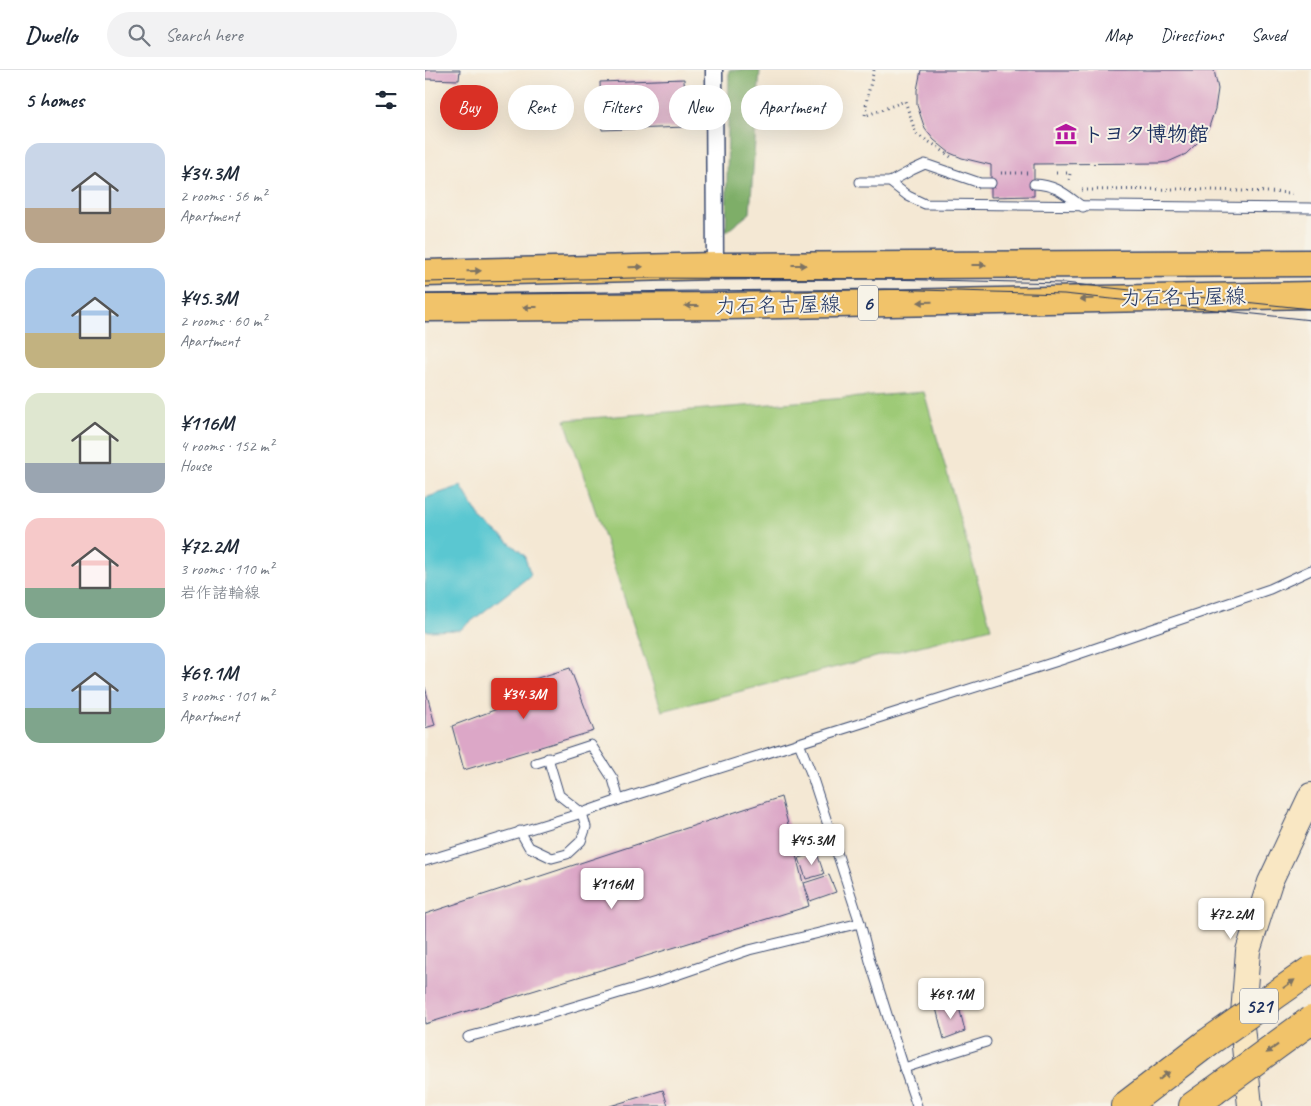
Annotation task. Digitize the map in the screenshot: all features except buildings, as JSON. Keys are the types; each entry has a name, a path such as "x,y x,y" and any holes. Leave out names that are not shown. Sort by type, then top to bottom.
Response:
{"highway":[{"name":"521","path":"1125,1106 1207,1043 1311,970"},
{"name":"521","path":"1203,1098 1311,1020"}],"main road":[{"name":"力石名古屋線","path":"425,273 715,266 1311,263"},
{"name":"力石名古屋線","path":"425,308 736,306 1311,295"},
{"path":"1250,1106 1242,1026 1248,951 1270,882 1311,794"}],"street":[{"path":"714,70 715,266"}],"lane":[{"path":"860,182 890,182 925,164 980,183 991,183"},
{"path":"890,182 908,196 925,204 1311,208"},
{"path":"1033,184 1043,184 1057,188 1083,207"},
{"path":"425,861 1053,663 1271,589 1311,570"},
{"path":"799,743 811,773 860,923 903,1068 917,1106"},
{"path":"535,763 591,746 613,779 619,800"},
{"path":"520,831 529,847 553,858 567,854 581,841 587,827 582,813 559,795 548,758"},
{"path":"468,1036 516,1024 647,985 749,950 860,923"},
{"path":"903,1068 986,1042"}],"path":[{"path":"874,70 865,116 905,101 916,134 957,161"},
{"path":"999,173 1034,173"},
{"path":"1052,173 1070,173 1069,190"},
{"path":"1078,190 1183,189 1303,194"}],"green space":[{"path":"729,70 760,70 759,85 741,85 741,130 756,130 750,213 726,232 728,130 731,130 731,85 729,85"},
{"path":"924,392 991,628 662,711 565,420"}],"water":[{"path":"461,486 481,519 524,555 531,575 460,630 428,631 425,629 425,498"}],"tram line":[{"path":"425,282 634,278 883,279 1064,283 1311,309"},
{"path":"425,294 884,289 1064,294 1311,320"}],"place":[{"name":"トヨタ博物館","path":"1066,134"}]}
